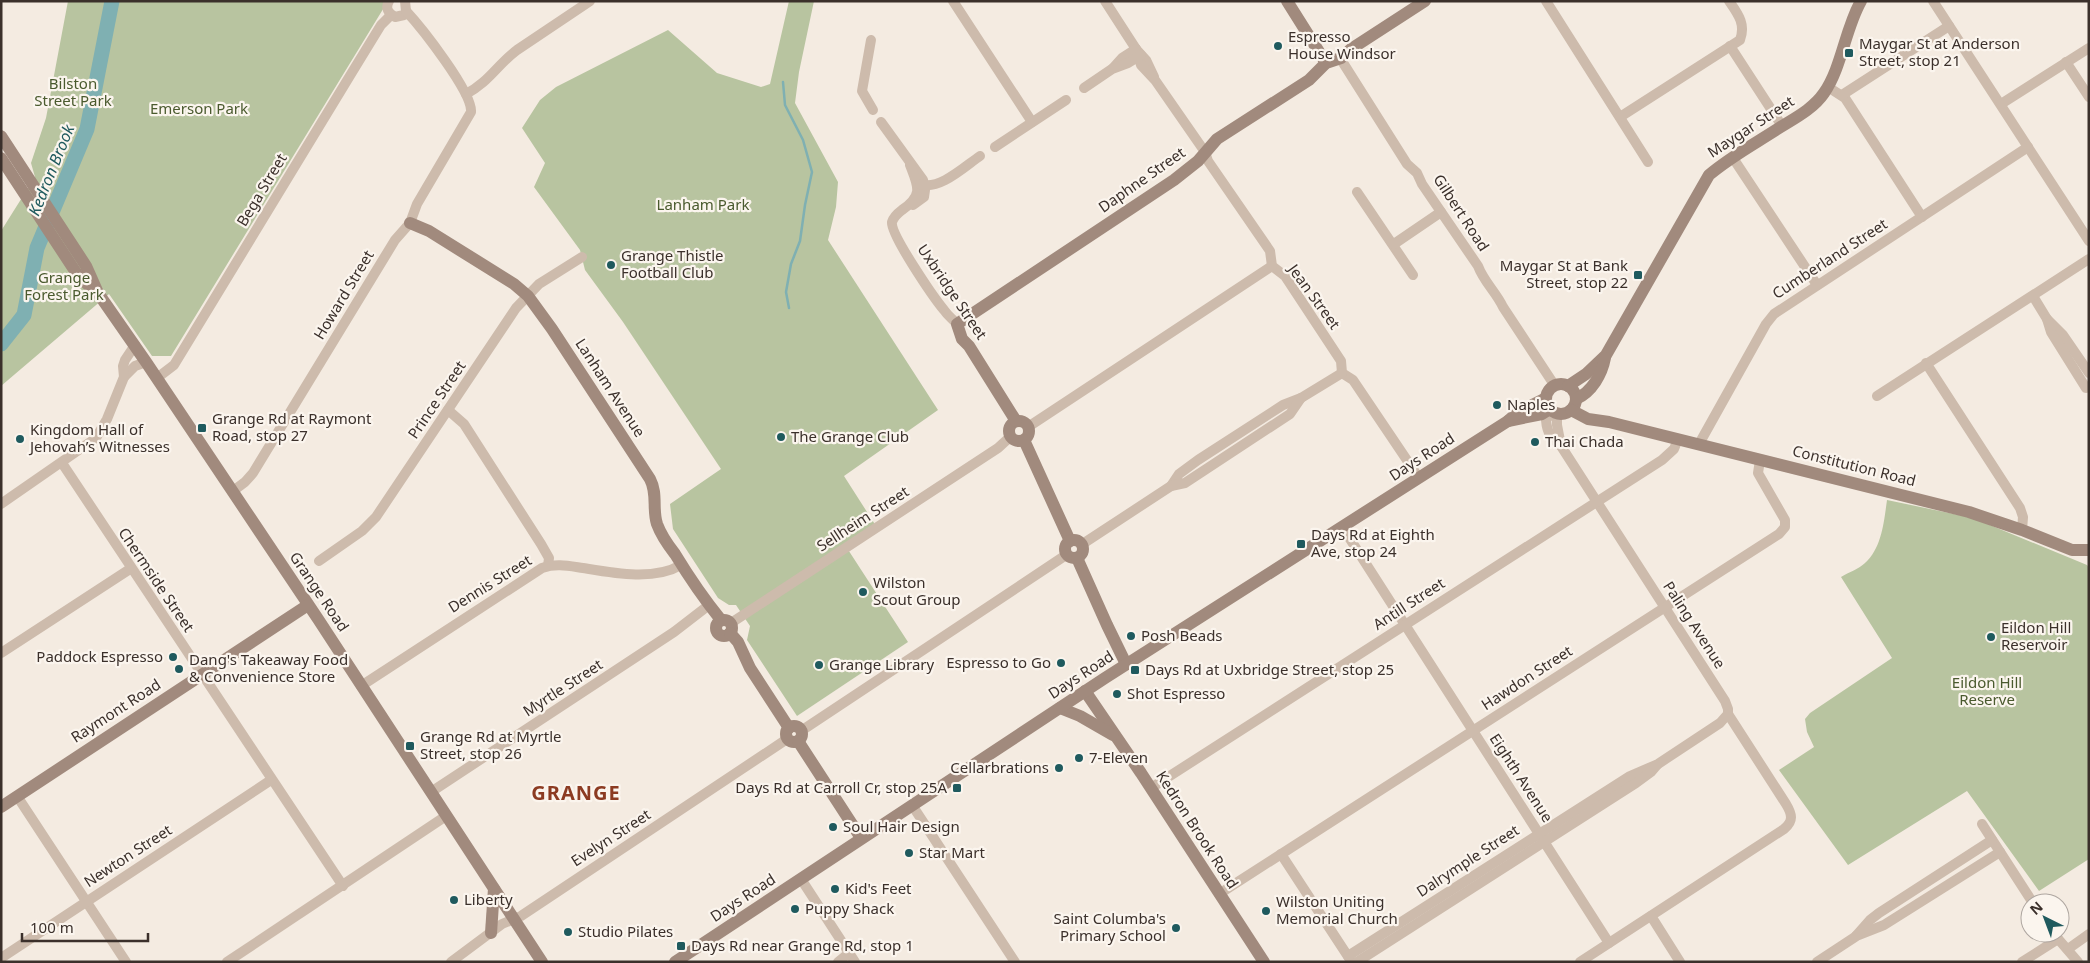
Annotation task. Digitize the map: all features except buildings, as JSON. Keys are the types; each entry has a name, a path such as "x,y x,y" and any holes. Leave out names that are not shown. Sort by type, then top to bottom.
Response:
{"main road":[{"path":"1287,1 1326,63"},
{"name":"Daphne Street","path":"957,324 1164,187 1189,169 1217,138 1309,80 1326,63 1340,58 1426,1"},
{"name":"Maygar Street","path":"1568,386 1586,374 1606,355 1705,181 1715,170 1814,105 1828,87 1861,1"},
{"path":"1,136 29,190"},
{"path":"1,158 29,190"},
{"name":"Grange Road","path":"29,190 72,256 79,277 98,293 158,378 542,962"},
{"name":"Lanham Avenue","path":"410,223 446,242 514,284 528,296 552,329 650,479 656,492 655,514 657,524 681,565 708,605 727,626 738,642 750,668 862,838"},
{"name":"Uxbridge Street","path":"957,324 962,339 969,346 1016,421"},
{"name":"Maygar Street","path":"1574,404 1584,396 1596,381 1604,367 1606,355"},
{"path":"1559,384 1568,386 1574,391 1574,404 1562,414 1552,408 1549,391 1554,386 1559,384"},
{"name":"Constitution Road","path":"1574,404 1609,422 1969,512 2022,530 2076,552 2089,550"},
{"name":"Days Road","path":"675,962 1126,664 1343,528 1508,421 1517,421 1542,414 1552,408"},
{"path":"1016,421 1023,422 1028,427 1029,434 1024,440 1016,442 1010,437 1009,428 1016,421"},
{"path":"1024,440 1076,543 1065,547 1072,556 1126,664"},
{"name":"Raymont Road","path":"1,807 308,605"},
{"name":"Kedron Brook Road","path":"1085,692 1151,788 1264,962"},
{"path":"1060,708 1080,716 1117,737"},
{"name":"Raymont Road","path":"1,803 17,796"},
{"path":"491,932 494,889"}],"street":[{"path":"389,1 387,7 391,14 400,17 406,6 466,94 486,82 517,50 590,1"},
{"path":"953,1 1032,122"},
{"name":"Jean Street","path":"1105,1 1138,54 1145,70 1155,80 1206,152 1208,161 1270,251 1272,266 1285,276 1341,362 1342,373 1353,380 1419,478"},
{"path":"1546,1 1648,162"},
{"path":"1620,118 1740,40 1743,32 1742,21 1729,1"},
{"path":"1936,2 1949,26 2089,241"},
{"name":"Bega Street","path":"158,378 174,365 381,25 391,14"},
{"path":"1842,95 1949,26"},
{"path":"871,40 862,91 873,110"},
{"path":"1730,46 1782,126"},
{"path":"2000,104 2089,48"},
{"path":"1084,88 1138,54"},
{"name":"Gilbert Road","path":"1340,58 1407,164 1417,173 1478,266 1482,277 1496,294 1554,386"},
{"path":"2066,62 2089,97"},
{"path":"1828,87 1842,95 1922,217"},
{"name":"Howard Street","path":"233,491 253,473 395,240 410,223 417,204 471,112 466,94"},
{"path":"995,147 1066,100"},
{"path":"881,122 910,165 919,174 922,187 940,183 980,156"},
{"name":"Cumberland Street","path":"1699,444 1770,318 1817,285 2028,148"},
{"path":"1733,158 1817,285"},
{"name":"Uxbridge Street","path":"922,187 923,199 905,208 893,219 893,230 915,268 946,313 957,324"},
{"path":"1357,192 1394,244 1413,275"},
{"path":"1394,244 1441,212"},
{"name":"Prince Street","path":"320,561 371,524 512,313 539,284 582,257"},
{"path":"1878,396 1926,363 2089,259"},
{"path":"1028,427 1272,266"},
{"path":"2033,296 2047,319 2051,332 2086,388"},
{"path":"2047,319 2059,329 2089,373"},
{"path":"124,377 123,366 125,360 135,345"},
{"path":"1,504 90,444 100,433 124,377 132,368 146,362"},
{"path":"1926,363 2020,508 2023,516 2022,530"},
{"path":"1076,543 1171,486 1185,483 1290,414 1301,398 1342,373"},
{"name":"Paling Avenue","path":"1552,408 1561,446 1725,701 1728,714 1789,809 1791,817 1790,824 1651,916"},
{"path":"448,410 464,424 541,544 549,558 548,566"},
{"name":"Sellheim Street","path":"727,626 998,448 1010,437"},
{"name":"Antill Street","path":"1151,788 1667,456 1674,449 1678,439"},
{"name":"Hawdon Street","path":"1219,894 1665,608 1784,529 1786,523 1784,516 1758,473 1760,460"},
{"name":"Chermside Street","path":"62,463 130,569 343,886"},
{"name":"Eighth Avenue","path":"1343,528 1609,943"},
{"name":"Evelyn Street","path":"451,962 491,932 524,914 794,735 1072,556"},
{"name":"Dennis Street","path":"361,686 526,577 548,566 556,565 644,574 675,569 681,565"},
{"path":"1,653 130,569"},
{"name":"Myrtle Street","path":"431,792 674,632 708,605"},
{"name":"Dalrymple Street","path":"1352,960 1542,838 1642,779 1658,764 1720,723 1728,714"},
{"name":"Newton Street","path":"1,958 271,780"},
{"path":"17,796 126,962"},
{"path":"912,805 1015,962"},
{"path":"227,962 446,816"},
{"path":"1982,824 2027,893"},
{"path":"1855,937 1879,913 1992,840"},
{"path":"1817,962 1855,937 1884,925 2000,852"},
{"path":"1281,854 1352,960"},
{"path":"801,878 855,962"},
{"path":"1580,962 1651,916 1680,962"},
{"path":"2068,949 2089,934"},
{"path":"2022,962 2047,943"},
{"path":"2062,943 2078,962"},
{"path":"838,962 848,953"}],"green space":[{"name":"Emerson Park","path":"68,1 388,1 171,356 152,356 109,294 1,386 1,231 35,177 31,163 46,118"},
{"name":"Lanham Park","path":"789,1 814,1 799,72 795,103 838,182 836,207 828,240 938,410 844,476 876,526 845,545 908,642 797,716 747,640 750,626 736,605 729,605 718,598 673,529 670,504 721,469 623,322 585,270 580,250 534,187 545,163 522,128 540,100 556,87 668,30 717,73 761,87 770,84"},
{"name":"Eildon Hill Reserve","path":"1887,500 1973,518 2087,565 2089,568 2089,859 2039,891 1967,791 1848,865 1779,770 1814,747 1807,732 1805,719 1810,713 1892,658 1841,577 1863,565 1871,557 1879,542"}],"waterway":[{"name":"Kedron Brook","path":"1,344 24,315 37,248 87,129 112,1"},
{"path":"783,82 785,105 803,140 812,172 800,241 791,264 786,292 789,308"}],"place":[{"name":"Espresso House Windsor","path":"1278,46"},
{"name":"Maygar St at Anderson Street, stop 21","path":"1849,53"},
{"name":"Grange Thistle Football Club","path":"611,265"},
{"name":"Maygar St at Bank Street, stop 22","path":"1638,275"},
{"name":"Naples","path":"1497,405"},
{"name":"Grange Rd at Raymont Road, stop 27","path":"202,428"},
{"name":"The Grange Club","path":"781,437"},
{"name":"Kingdom Hall of Jehovah’s Witnesses","path":"20,439"},
{"name":"Thai Chada","path":"1535,442"},
{"name":"Days Rd at Eighth Ave, stop 24","path":"1301,544"},
{"name":"Wilston Scout Group","path":"863,592"},
{"name":"Posh Beads","path":"1131,636"},
{"name":"Eildon Hill Reservoir","path":"1991,637"},
{"name":"Paddock Espresso","path":"173,657"},
{"name":"Espresso to Go","path":"1061,663"},
{"name":"Grange Library","path":"819,665"},
{"name":"Dang's Takeaway Food & Convenience Store","path":"179,669"},
{"name":"Days Rd at Uxbridge Street, stop 25","path":"1135,670"},
{"name":"Shot Espresso","path":"1117,694"},
{"name":"Grange Rd at Myrtle Street, stop 26","path":"410,746"},
{"name":"7-Eleven","path":"1079,758"},
{"name":"Cellarbrations","path":"1059,768"},
{"name":"Days Rd at Carroll Cr, stop 25A","path":"957,788"},
{"name":"Soul Hair Design","path":"833,827"},
{"name":"Star Mart","path":"909,853"},
{"name":"Kid's Feet","path":"835,889"},
{"name":"Liberty","path":"454,900"},
{"name":"Puppy Shack","path":"795,909"},
{"name":"Wilston Uniting Memorial Church","path":"1266,911"},
{"name":"Saint Columba's Primary School","path":"1176,928"},
{"name":"Studio Pilates","path":"568,932"},
{"name":"Days Rd near Grange Rd, stop 1","path":"681,946"}],"district":[{"name":"GRANGE","path":"576,793"}],"park label":[{"name":"Bilston Street Park","path":"73,92"},
{"name":"Grange Forest Park","path":"64,286"}]}
